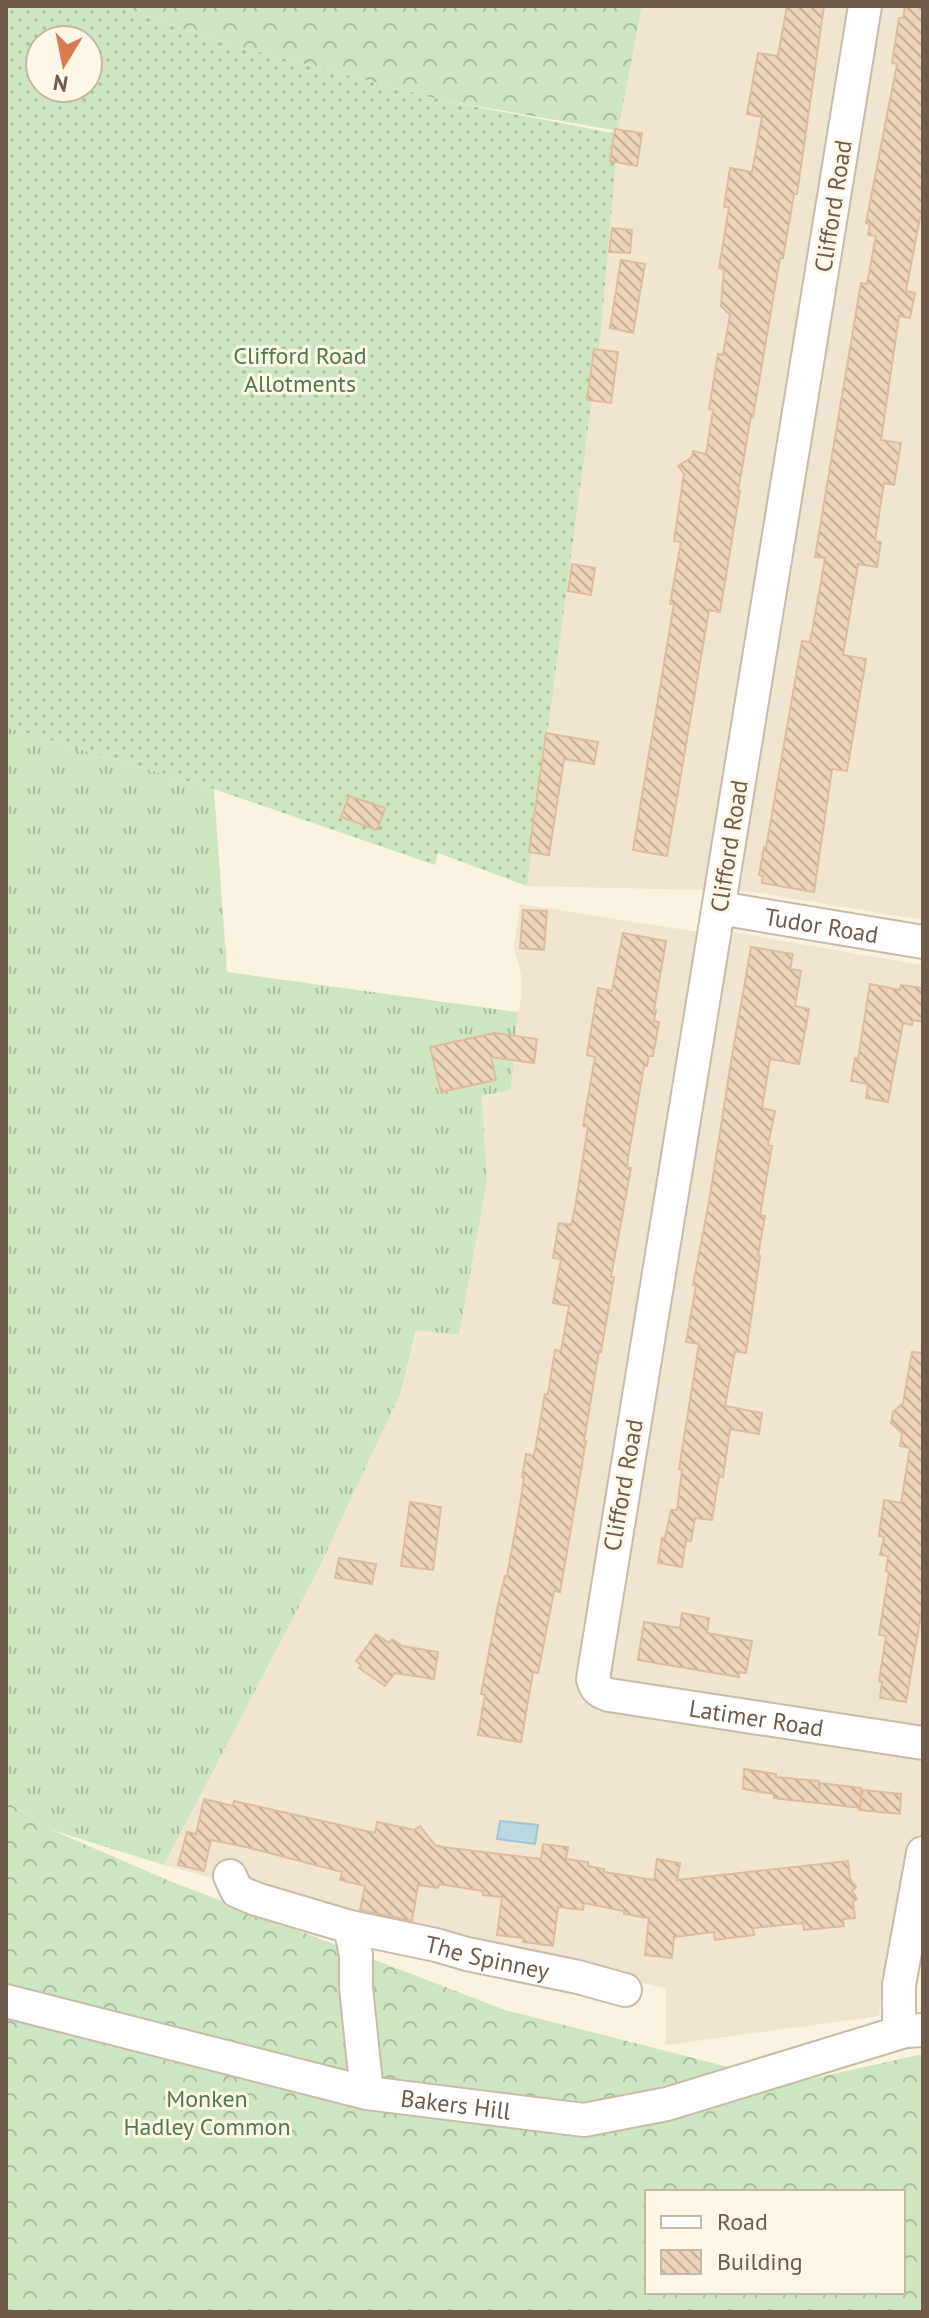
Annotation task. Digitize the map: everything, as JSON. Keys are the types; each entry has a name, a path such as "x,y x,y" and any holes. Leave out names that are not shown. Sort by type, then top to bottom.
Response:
{"street":[{"name":"Clifford Road","path":"594,1686 593,1670 865,6"},
{"name":"Tudor Road","path":"719,908 923,942"},
{"name":"Latimer Road","path":"594,1686 609,1695 923,1743"},
{"path":"914,2031 899,2023 899,1985 914,1958 923,1853"},
{"name":"The Spinney","path":"230,1876 237,1891 350,1927 625,1990"},
{"path":"350,1927 356,1955 356,1988 367,2093"},
{"name":"Bakers Hill","path":"6,2001 367,2093 584,2120 667,2104 914,2031"}],"shaded area":[{"path":"642,6 923,6 923,920 747,891 526,886 601,333 618,131"},
{"path":"520,904 692,931 738,933 923,965 923,1938 889,1940 879,2016 666,2045 666,1988 382,1924 164,1865 316,1574 401,1392 417,1329 459,1335 487,1181 482,1096 511,1090 522,995 514,947"}],"green space":[{"name":"Clifford Road Allotments","path":"6,6 120,6 207,38 441,100 618,134 601,332 527,886 438,853 435,865 214,789 6,727"},
{"path":"120,6 642,6 618,131 441,100 207,38"},
{"path":"6,727 214,789 227,972 518,1012 511,1090 482,1096 487,1181 459,1335 416,1330 401,1392 316,1574 164,1865 52,1830 6,1802"},
{"path":"6,842 31,848 25,872 6,867"},
{"name":"Monken Hadley Common","path":"6,1802 54,1831 172,1882 505,2010 792,2083 923,2054 923,2312 6,2312"}],"water":[{"path":"500,1821 538,1825 535,1844 497,1839"}],"building":[{"path":"787,6 824,6 797,194 794,194 783,258 780,258 738,491 720,612 709,610 667,856 633,850 674,604 670,604 681,542 674,541 684,474 678,466 692,457 693,451 706,454 718,354 723,355 730,315 721,306 724,269 719,268 729,207 724,207 730,168 752,172 762,117 747,114 758,53 778,56"},
{"path":"905,6 923,6 923,217 920,217 906,291 915,293 910,318 899,316 881,440 901,443 894,485 884,483 875,541 881,542 877,567 858,564 843,655 866,659 847,771 832,769 814,892 762,883 763,876 759,875 802,641 810,642 820,588 825,558 815,557 861,283 867,284 876,236 868,235 870,224 866,223 897,64 892,63 899,18 903,18"},
{"path":"615,129 642,133 637,166 610,161"},
{"path":"612,228 632,230 630,253 609,252"},
{"path":"621,260 645,264 633,333 610,328"},
{"path":"594,349 618,352 611,403 587,400"},
{"path":"572,564 595,568 591,595 568,591"},
{"path":"546,733 598,742 594,764 564,759 549,855 529,852"},
{"path":"349,796 385,808 377,830 341,817"},
{"path":"523,910 547,911 544,950 520,948"},
{"path":"623,933 666,941 654,1010 654,1021 659,1022 653,1056 649,1056 647,1066 644,1066 629,1152 627,1167 631,1168 611,1277 614,1277 560,1592 554,1591 538,1673 533,1672 521,1742 478,1735 485,1695 481,1694 498,1605 507,1576 526,1454 534,1456 555,1350 561,1351 569,1306 553,1303 561,1259 553,1258 559,1223 571,1225 575,1208 588,1127 583,1126 595,1057 587,1055 598,988 612,991"},
{"path":"751,947 793,954 790,969 801,971 795,1006 809,1009 799,1064 770,1059 762,1108 775,1111 760,1215 765,1216 760,1256 746,1353 735,1351 725,1406 762,1413 759,1434 730,1429 723,1477 719,1476 712,1520 695,1518 691,1541 686,1540 682,1567 658,1563 671,1510 677,1510 682,1470 679,1469 699,1344 686,1342 696,1286 693,1285"},
{"path":"870,984 900,990 901,985 923,988 923,1022 913,1020 912,1025 903,1023 888,1102 866,1098 868,1084 851,1081 855,1058 858,1059"},
{"path":"495,1033 537,1039 534,1063 491,1057 496,1080 441,1092 430,1047"},
{"path":"912,1352 923,1353 923,1603 906,1702 880,1698 882,1682 879,1681 886,1636 879,1635 889,1572 886,1571 888,1556 880,1555 884,1537 879,1536 884,1500 901,1503 910,1448 900,1446 902,1433 891,1423 893,1412 903,1403"},
{"path":"410,1502 441,1507 433,1570 401,1566"},
{"path":"339,1558 376,1564 372,1584 335,1578"},
{"path":"682,1613 709,1618 707,1633 752,1641 746,1673 739,1672 739,1677 638,1660 644,1622 680,1628"},
{"path":"376,1634 389,1643 392,1639 402,1646 438,1652 434,1679 395,1673 385,1686 359,1668 361,1665 356,1661"},
{"path":"744,1769 776,1774 776,1777 819,1781 819,1790 820,1783 861,1788 860,1808 774,1798 774,1794 743,1789"},
{"path":"863,1790 901,1794 900,1814 859,1810"},
{"path":"204,1799 233,1806 234,1801 375,1833 377,1822 414,1830 420,1826 435,1845 443,1847 541,1859 543,1844 568,1847 566,1859 588,1862 588,1866 604,1869 604,1872 654,1880 657,1859 680,1863 677,1880 848,1861 850,1879 856,1887 852,1891 857,1899 853,1902 855,1918 843,1919 844,1926 804,1930 803,1923 753,1928 754,1935 715,1940 714,1932 674,1937 672,1958 645,1955 649,1918 584,1903 583,1910 558,1907 553,1946 523,1942 524,1938 497,1935 502,1897 483,1895 483,1891 439,1884 438,1888 418,1885 412,1921 360,1910 365,1886 340,1880 342,1872 246,1847 211,1840 204,1871 178,1865 187,1832 196,1834"}]}
